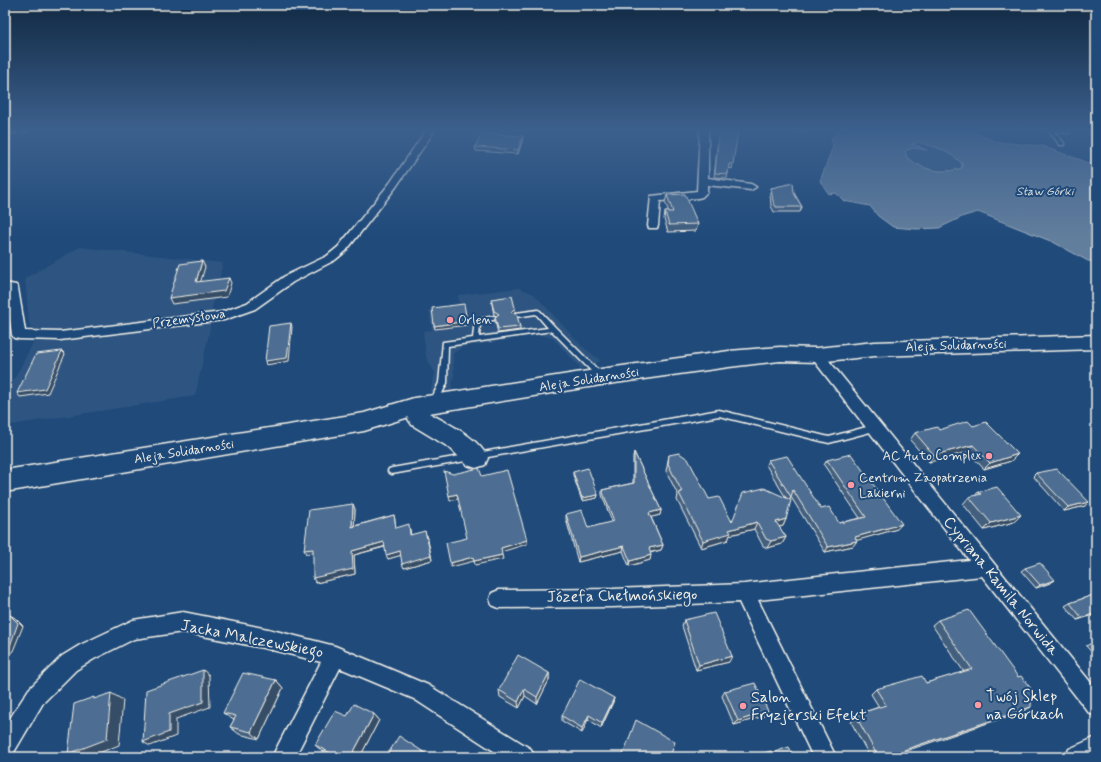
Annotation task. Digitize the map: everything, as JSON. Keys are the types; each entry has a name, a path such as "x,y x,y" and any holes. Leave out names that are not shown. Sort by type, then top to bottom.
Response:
{"main road":[{"name":"Aleja Solidarności","path":"5,481 426,412 601,378 736,358 780,354 817,355 875,349 1096,342"},
{"name":"Aleja Solidarności","path":"426,412 600,390 787,363 817,355"},
{"path":"426,412 476,458"}],"street":[{"name":"Przemysłowa","path":"5,287 12,288 19,335 67,335 224,316 251,306 289,280 331,258 342,249 393,185 406,166"},
{"path":"653,226 655,198 698,195 702,192 703,166"},
{"path":"703,179 707,182 751,187"},
{"name":"Cypriana Kamila Norwida","path":"817,355 1096,706"},
{"name":"Józefa Chełmońskiego","path":"499,599 613,598 744,592 986,568"},
{"path":"744,592 825,757"},
{"name":"Jacka Malczewskiego","path":"5,746 36,696 69,663 87,652 133,630 183,622 268,639 335,656 421,692 523,757"},
{"path":"283,757 335,656"},
{"path":"1077,757 1096,748"}],"lane":[{"path":"516,315 538,312 601,378"},
{"path":"476,339 477,320 495,318"},
{"path":"426,412 443,383 445,344 553,329"},
{"path":"392,471 476,458 719,413 828,440 874,428"}],"shaded area":[{"path":"920,166 962,166 962,168 940,171"},
{"path":"80,247 223,263 210,317 210,329 195,396 5,426 5,397 36,337 29,323 25,278"},
{"path":"519,288 534,294 582,346 601,361 581,369 553,338 539,335 462,347 453,354 454,375 451,392 430,393 435,373 426,357 423,331 432,330 429,310 459,306 458,295"}],"water":[{"name":"Staw Górki","path":"826,166 919,166 933,170 947,171 962,168 962,166 1094,166 1096,167 1096,262 1088,261 1053,242 978,212 964,216 939,228 916,229 893,227 878,216 870,206 844,201 836,193 829,194 820,181"}],"building":[{"path":"716,166 729,166 728,174 715,173"},
{"path":"793,183 794,193 802,207 776,207 773,201 771,188"},
{"path":"685,194 698,224 669,225 665,212 673,212 667,195"},
{"path":"202,261 196,282 229,278 224,291 169,298 180,264"},
{"path":"512,296 515,308 511,312 517,315 520,327 498,329 495,317 499,314 494,311 491,299"},
{"name":"Orlen","path":"464,304 467,321 434,326 432,308"},
{"path":"291,323 287,358 265,361 269,326"},
{"path":"62,351 45,389 17,393 36,354"},
{"path":"968,421 973,426 986,422 1018,454 990,463 973,445 934,455 915,433 937,427 939,430"},
{"path":"634,452 661,510 649,513 663,545 649,548 651,555 630,561 624,546 579,557 566,514 582,510 588,528 614,521 602,490 634,483"},
{"path":"679,453 688,459 709,499 719,497 732,522 743,493 764,488 791,500 786,519 776,522 786,537 771,541 766,539 757,522 729,530 731,533 703,541 679,493 682,492 668,464 669,455"},
{"path":"851,454 902,524 855,537 857,541 828,547 793,490 791,497 768,460 787,456 821,509 829,507 839,523 866,517 827,460"},
{"path":"479,468 482,476 507,470 527,540 501,548 502,555 474,561 473,557 450,563 446,543 467,538 457,494 449,496 444,471 453,474"},
{"path":"588,468 598,495 582,498 573,472"},
{"path":"1057,469 1089,502 1068,507 1036,473"},
{"path":"997,487 1021,515 991,523 969,497 981,494 978,492"},
{"path":"353,504 352,527 394,515 396,528 409,524 410,535 425,531 431,555 402,564 400,551 386,555 384,542 352,551 353,569 313,578 313,549 304,550 309,510"},
{"path":"1040,563 1055,580 1040,585 1025,568"},
{"path":"1096,594 1096,613 1082,618 1070,603"},
{"path":"969,610 1018,677 1021,676 1032,690 1031,707 904,750 906,754 897,757 878,757 857,718 863,716 861,713 886,705 876,689 922,676 926,683 972,669 938,620"},
{"path":"714,613 732,656 699,665 684,620"},
{"path":"10,615 18,623 9,649 5,652 5,616"},
{"path":"518,655 549,673 537,697 524,689 518,702 499,690"},
{"path":"203,670 203,702 169,714 169,732 143,742 146,690"},
{"path":"243,673 276,680 251,732 230,727 236,716 223,713"},
{"path":"580,679 614,698 602,723 589,715 582,728 562,716"},
{"name":"Salon Fryzjerski Efekt","path":"755,683 768,711 738,721 725,691"},
{"path":"111,693 107,739 68,754 74,704"},
{"path":"354,704 374,714 351,757 338,757 315,745 335,711 347,716"},
{"path":"636,720 675,742 671,754 676,757 622,757"},
{"path":"399,736 428,755 427,757 386,757"},
{"path":"789,747 794,757 750,757 771,751 772,753"}],"place":[{"name":"Orlen","path":"450,320"},
{"name":"AC Auto Complex","path":"989,456"},
{"name":"Centrum Zaopatrzenia Lakierni","path":"851,485"},
{"name":"Twój Sklep na Górkach","path":"978,705"},
{"name":"Salon Fryzjerski Efekt","path":"743,706"}]}
